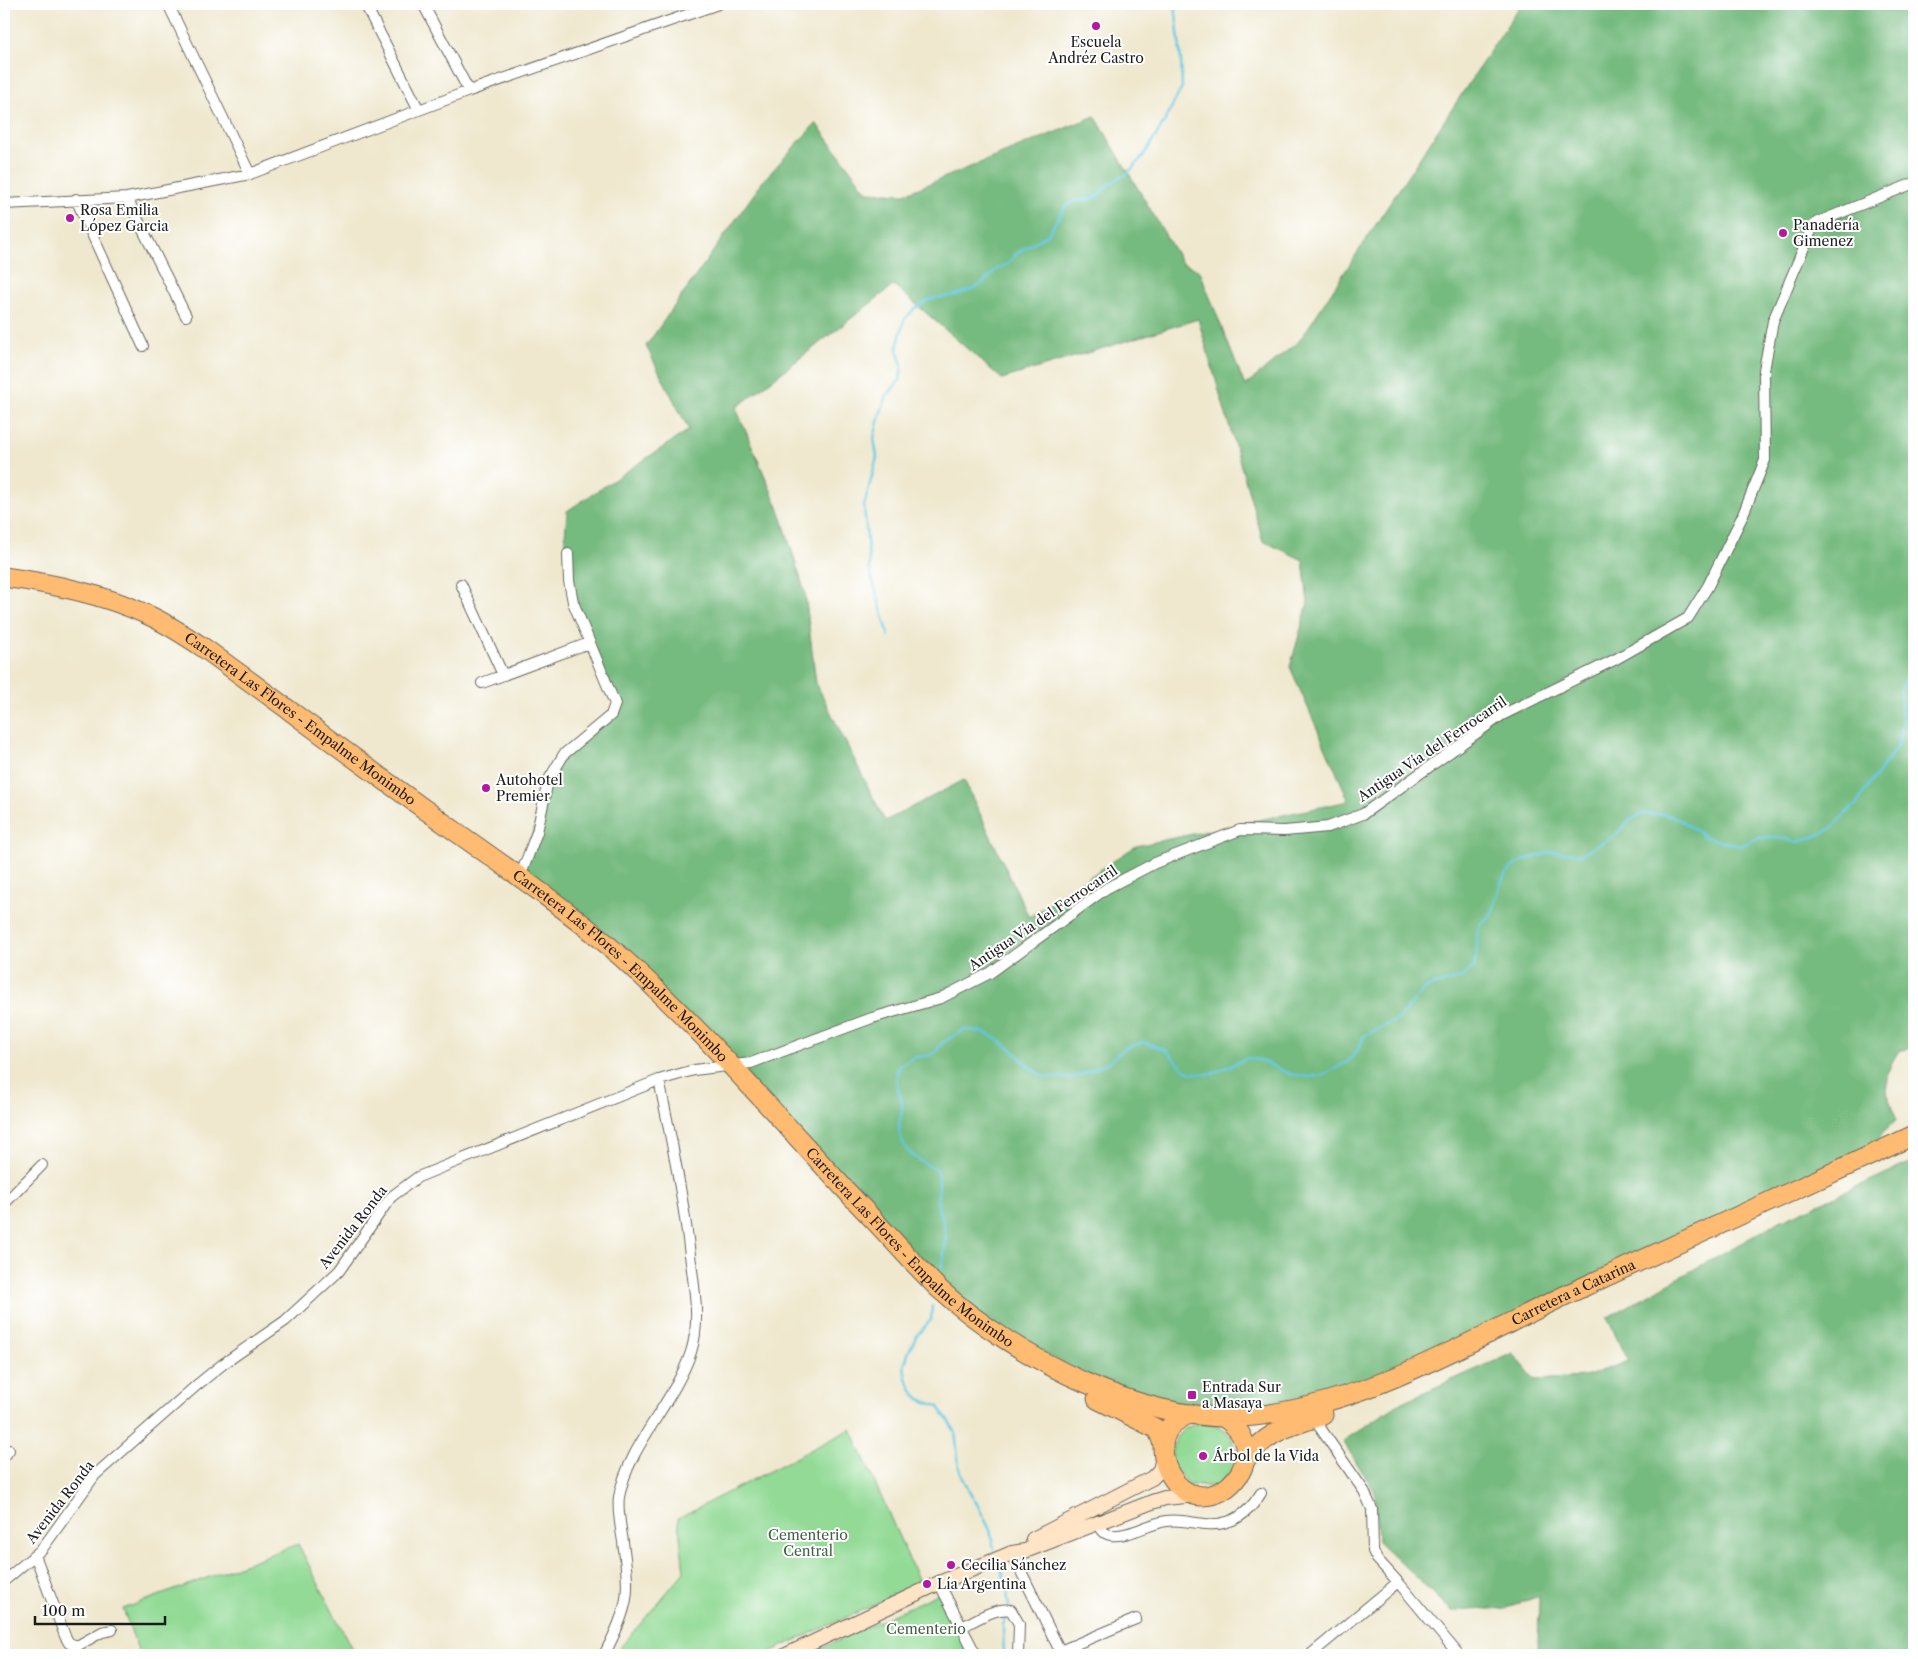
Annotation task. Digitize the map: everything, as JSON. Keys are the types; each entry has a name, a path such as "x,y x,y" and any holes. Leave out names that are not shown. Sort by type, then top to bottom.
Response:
{"highway":[{"name":"Carretera Las Flores - Empalme Monimbo","path":"4,577 107,598 149,615 176,630 204,648 520,877 596,936 642,976 926,1287 958,1318 1008,1356 1152,1426 1159,1433 1163,1451"},
{"name":"Carretera Las Flores - Empalme Monimbo","path":"4,588 66,599 105,610 175,641 588,939 723,1066 936,1286 990,1329 1035,1357 1098,1387 1143,1404 1190,1414"},
{"name":"Carretera a Catarina","path":"1224,1417 1253,1416 1298,1409 1343,1397 1408,1372 1563,1297 1914,1135"},
{"name":"Carretera a Catarina","path":"1246,1460 1261,1442 1275,1432 1292,1424 1314,1419 1369,1399 1470,1355 1914,1145"},
{"path":"1190,1414 1224,1417 1240,1432 1246,1448 1246,1460 1238,1477 1224,1489 1211,1495 1196,1495 1183,1489 1168,1471 1163,1451 1166,1435 1172,1423 1190,1414"}],"street":[{"path":"168,4 250,174"},
{"path":"365,4 419,110"},
{"path":"423,4 469,91"},
{"path":"4,204 127,198 250,174 469,91 718,4"},
{"name":"Antigua Vía del Ferrocarril","path":"723,1066 751,1063 872,1018 941,998 990,973 1107,888 1155,863 1240,830 1285,831 1328,828 1363,814 1502,715 1616,659 1688,618 1708,586 1742,517 1765,460 1764,370 1773,321 1813,226 1818,222 1914,183"},
{"path":"127,198 186,316"},
{"path":"76,199 143,346"},
{"path":"520,877 537,832 548,781 564,754 611,715 615,704 573,602 568,554"},
{"path":"461,584 503,675"},
{"path":"482,683 590,643"},
{"name":"Avenida Ronda","path":"4,1581 42,1549 95,1475 223,1364 285,1322 339,1271 391,1196 418,1177 659,1080 694,1070 723,1066"},
{"path":"604,1655 617,1627 626,1599 626,1570 619,1500 622,1486 637,1452 675,1386 691,1353 696,1331 696,1300 684,1206 659,1080"},
{"path":"4,1204 42,1165"},
{"path":"1314,1419 1364,1491 1372,1509 1373,1551 1377,1559 1459,1655"},
{"path":"1012,1553 1022,1544 1079,1517 1147,1480 1160,1470 1163,1451"},
{"path":"1098,1522 1103,1532 1118,1535 1166,1521 1209,1524 1226,1523 1247,1511 1261,1493"},
{"path":"786,1655 939,1583 1012,1553 1025,1551 1165,1498 1196,1495"},
{"path":"1012,1553 1061,1653 1136,1618"},
{"path":"35,1555 69,1643 77,1646 102,1632 112,1630"},
{"path":"1310,1655 1398,1582"},
{"path":"939,1583 960,1628 976,1655"},
{"path":"960,1628 1001,1610 1010,1610 1019,1624 1018,1655"}],"green space":[{"path":"1521,4 1914,4 1914,1047 1899,1051 1893,1060 1887,1077 1888,1094 1897,1120 1884,1131 1877,1143 1490,1333 1298,1409 1162,1409 990,1329 693,1026 520,877 548,781 564,754 597,728 615,704 573,602 565,537 567,511 689,430 646,346 763,181 816,123 867,192 904,194 1095,116 1182,263 1199,270 1245,386 1300,340","holes":["894,285 1002,379 1198,319 1263,541 1303,560 1308,603 1290,667 1349,801 1136,846 1029,917 964,780 885,821 816,683 805,593 780,512 736,408"]},
{"path":"1914,1161 1914,1655 1538,1655 1539,1596 1507,1608 1452,1611 1378,1541 1375,1492 1343,1441 1402,1402 1513,1353 1535,1380 1585,1377 1629,1361 1607,1318 1780,1221"},
{"path":"1201,1423 1211,1424 1225,1431 1230,1436 1235,1449 1235,1467 1216,1487 1189,1485 1171,1464 1177,1436 1186,1428"},
{"name":"Cementerio Central","path":"851,1429 920,1584 763,1655 614,1655 684,1572 678,1518"},
{"path":"298,1544 355,1655 140,1655 123,1609"},
{"name":"Cementerio","path":"939,1593 970,1655 808,1655"}],"waterway":[{"path":"889,636 870,571 864,506 877,457 874,438 880,414 887,395 900,380 902,366 897,348 904,320 914,309 930,299 956,295 971,290 983,283 998,268 1008,264 1017,253 1048,234 1065,207 1074,201 1092,199 1099,195 1110,183 1127,174 1144,155 1162,126 1182,87 1175,4"},
{"path":"938,1277 943,1262 945,1238 945,1230 937,1204 938,1175 936,1169 922,1162 905,1147 899,1132 902,1112 897,1082 899,1066 915,1057 928,1056 936,1052 942,1043 964,1030 970,1030 983,1032 995,1038 1011,1049 1033,1070 1045,1077 1068,1078 1081,1075 1109,1062 1125,1048 1143,1042 1166,1050 1183,1068 1191,1073 1212,1074 1247,1058 1260,1060 1290,1074 1308,1077 1324,1075 1347,1062 1358,1050 1364,1036 1399,1019 1428,987 1461,978 1474,967 1479,926 1492,913 1505,875 1514,866 1527,859 1552,852 1582,854 1613,837 1632,819 1641,814 1672,816 1705,837 1741,846 1753,840 1766,837 1797,842 1831,829 1850,809 1857,805 1864,792 1897,747 1903,726 1900,692 1906,678 1914,673"},
{"path":"932,1306 931,1320 917,1335 909,1351 904,1366 906,1378 913,1392 920,1399 939,1407 955,1431 959,1468 990,1530 994,1549"},
{"path":"1000,1565 1006,1584 1009,1606"},
{"path":"1004,1655 1003,1625 1007,1613"}],"place":[{"name":"Escuela Andréz Castro","path":"1096,26"},
{"name":"Rosa Emilia López Garcia","path":"70,218"},
{"name":"Panadería Gimenez","path":"1783,233"},
{"name":"Autohotel Premier","path":"486,788"},
{"name":"Entrada Sur a Masaya","path":"1192,1395"},
{"name":"Árbol de la Vida","path":"1203,1456"},
{"name":"Cecilia Sánchez","path":"951,1565"},
{"name":"Lía Argentina","path":"927,1584"}]}
